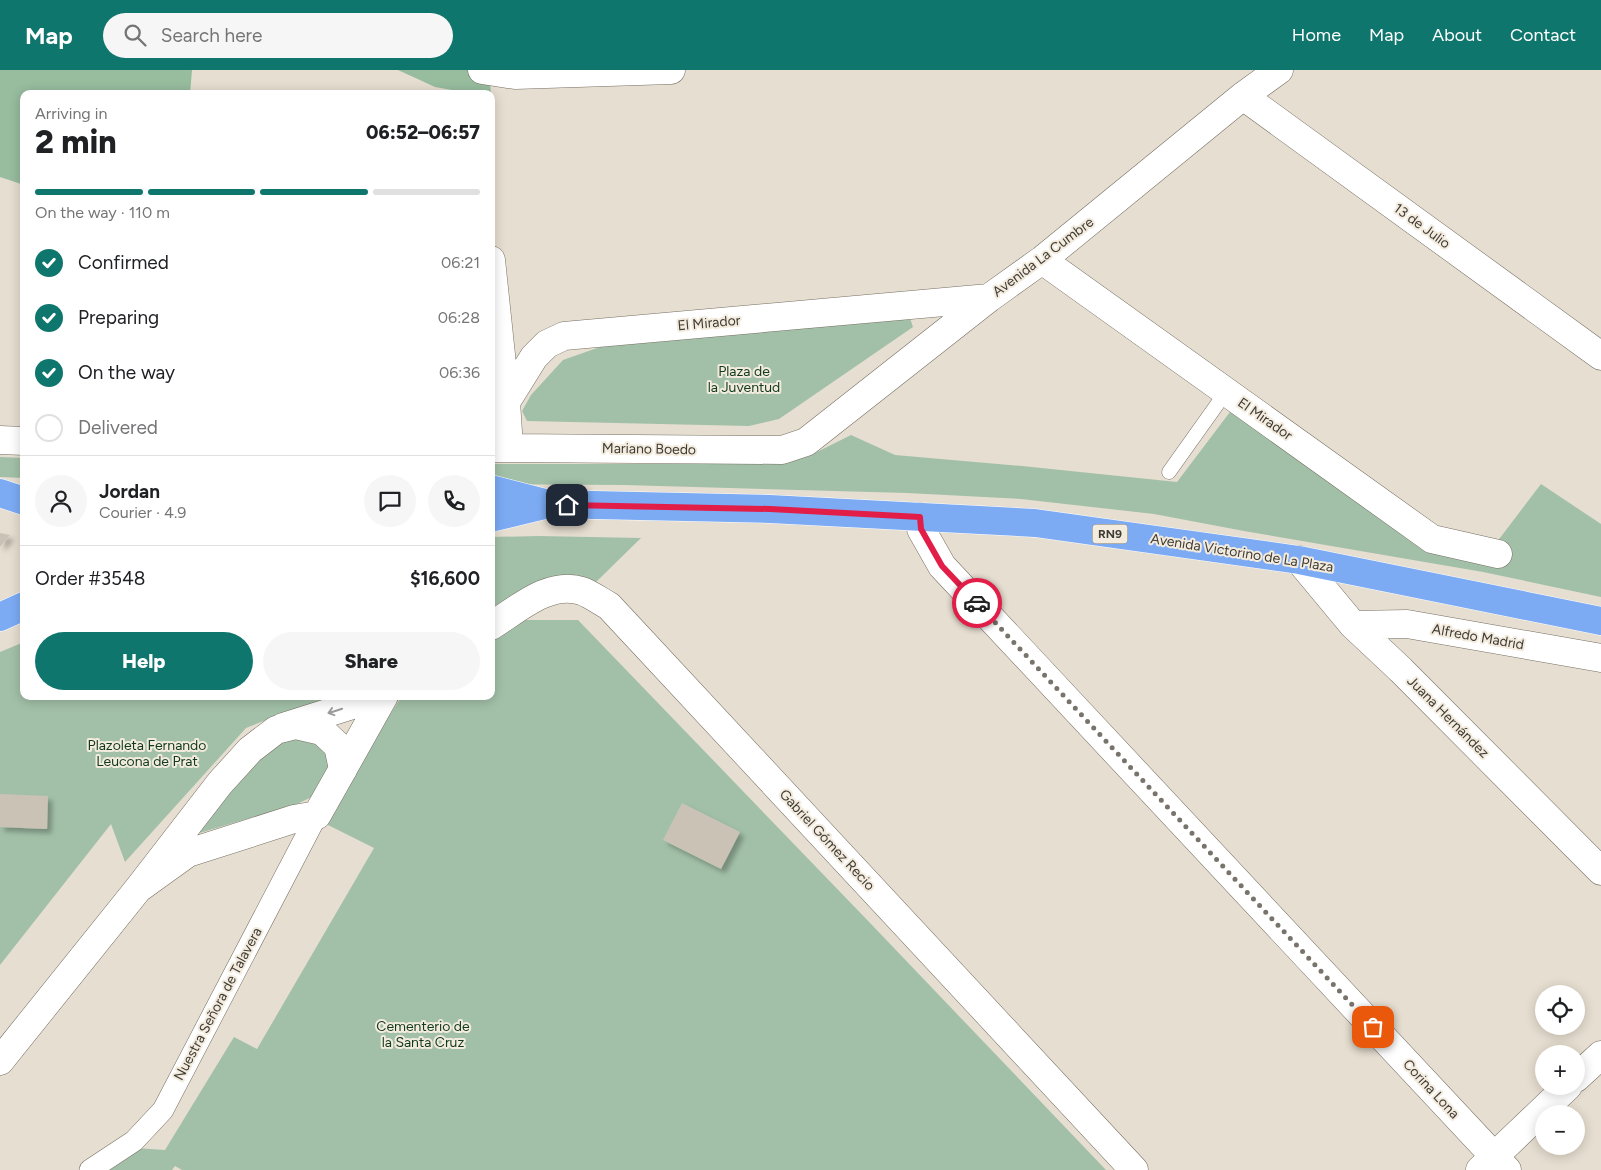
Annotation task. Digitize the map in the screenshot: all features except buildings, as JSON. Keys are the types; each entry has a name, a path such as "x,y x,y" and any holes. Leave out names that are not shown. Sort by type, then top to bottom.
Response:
{"highway":[{"path":"0,491 20,489"},
{"name":"Avenida Victorino de La Plaza","path":"495,490 549,504 770,509 1035,523 1299,560 1601,621"},
{"path":"0,491 20,499"},
{"name":"Avenida Victorino de La Plaza","path":"495,517 549,504"},
{"path":"0,617 20,608"}],"street":[{"path":"482,70 515,75 671,70"},
{"name":"Avenida La Cumbre","path":"806,442 989,298 1042,260 1243,96 1279,70"},
{"name":"13 de Julio","path":"1243,96 1601,356"},
{"name":"El Mirador","path":"1042,260 1432,539 1498,554"},
{"path":"495,298 506,402 500,447"},
{"name":"El Mirador","path":"506,402 534,357 547,344 564,336 989,298"},
{"name":"Mariano Boedo","path":"500,447 782,450 806,442"},
{"name":"Corina Lona","path":"920,517 921,529 942,566 1494,1166"},
{"name":"Juana Hernández","path":"1299,560 1354,625 1601,871"},
{"name":"Gabriel Gómez Recio","path":"495,623 540,595 563,589 580,591 593,596 609,606 1134,1170"},
{"name":"Alfredo Madrid","path":"1354,625 1407,624 1601,658"},
{"path":"0,1061 220,783 250,750 276,730 370,700"},
{"path":"343,769 381,700"},
{"path":"276,730 296,725 322,731 338,746 343,769"},
{"name":"Nuestra Señora de Talavera","path":"90,1170 134,1141 163,1110 316,815 343,769"},
{"path":"138,889 188,853 294,819 316,815"},
{"path":"1585,1070 1601,1055"},
{"path":"1494,1166 1560,1095"}],"lane":[{"path":"1169,472 1226,392"}],"green space":[{"path":"0,70 192,70 190,90 20,90 20,184 0,177"},
{"path":"398,70 489,70 491,90 452,90 435,87"},
{"name":"Plaza de la Juventud","path":"909,315 913,327 779,419 749,426 527,421 522,411 531,395 563,360 600,347"},
{"path":"1233,408 1487,555 1541,484 1601,524 1601,597 1483,572 1154,514 1021,499 907,493 624,485 495,484 495,464 745,464 807,457 851,435 895,455 1177,482"},
{"path":"0,457 20,458 20,478 0,477"},
{"path":"495,537 641,538 596,582 573,575 533,585 495,609"},
{"name":"Cementerio de la Santa Cruz","path":"502,620 578,620 1106,1170 182,1170 175,1166 172,1170 105,1170 135,1148 165,1150 234,1037 257,1049 374,848 320,821 399,700 495,700 495,631"},
{"name":"Plazoleta Fernando Leucona de Prat","path":"20,644 20,700 324,700 288,711 246,728 125,862 111,824 0,965 0,652"},
{"path":"302,734 335,757 322,792 297,804 196,834 236,780 277,740"}],"way so far":[{"path":"977,603 1373,1027"}],"route":[{"path":"567,505 770,509 920,517 921,529 942,566 977,603"}]}
